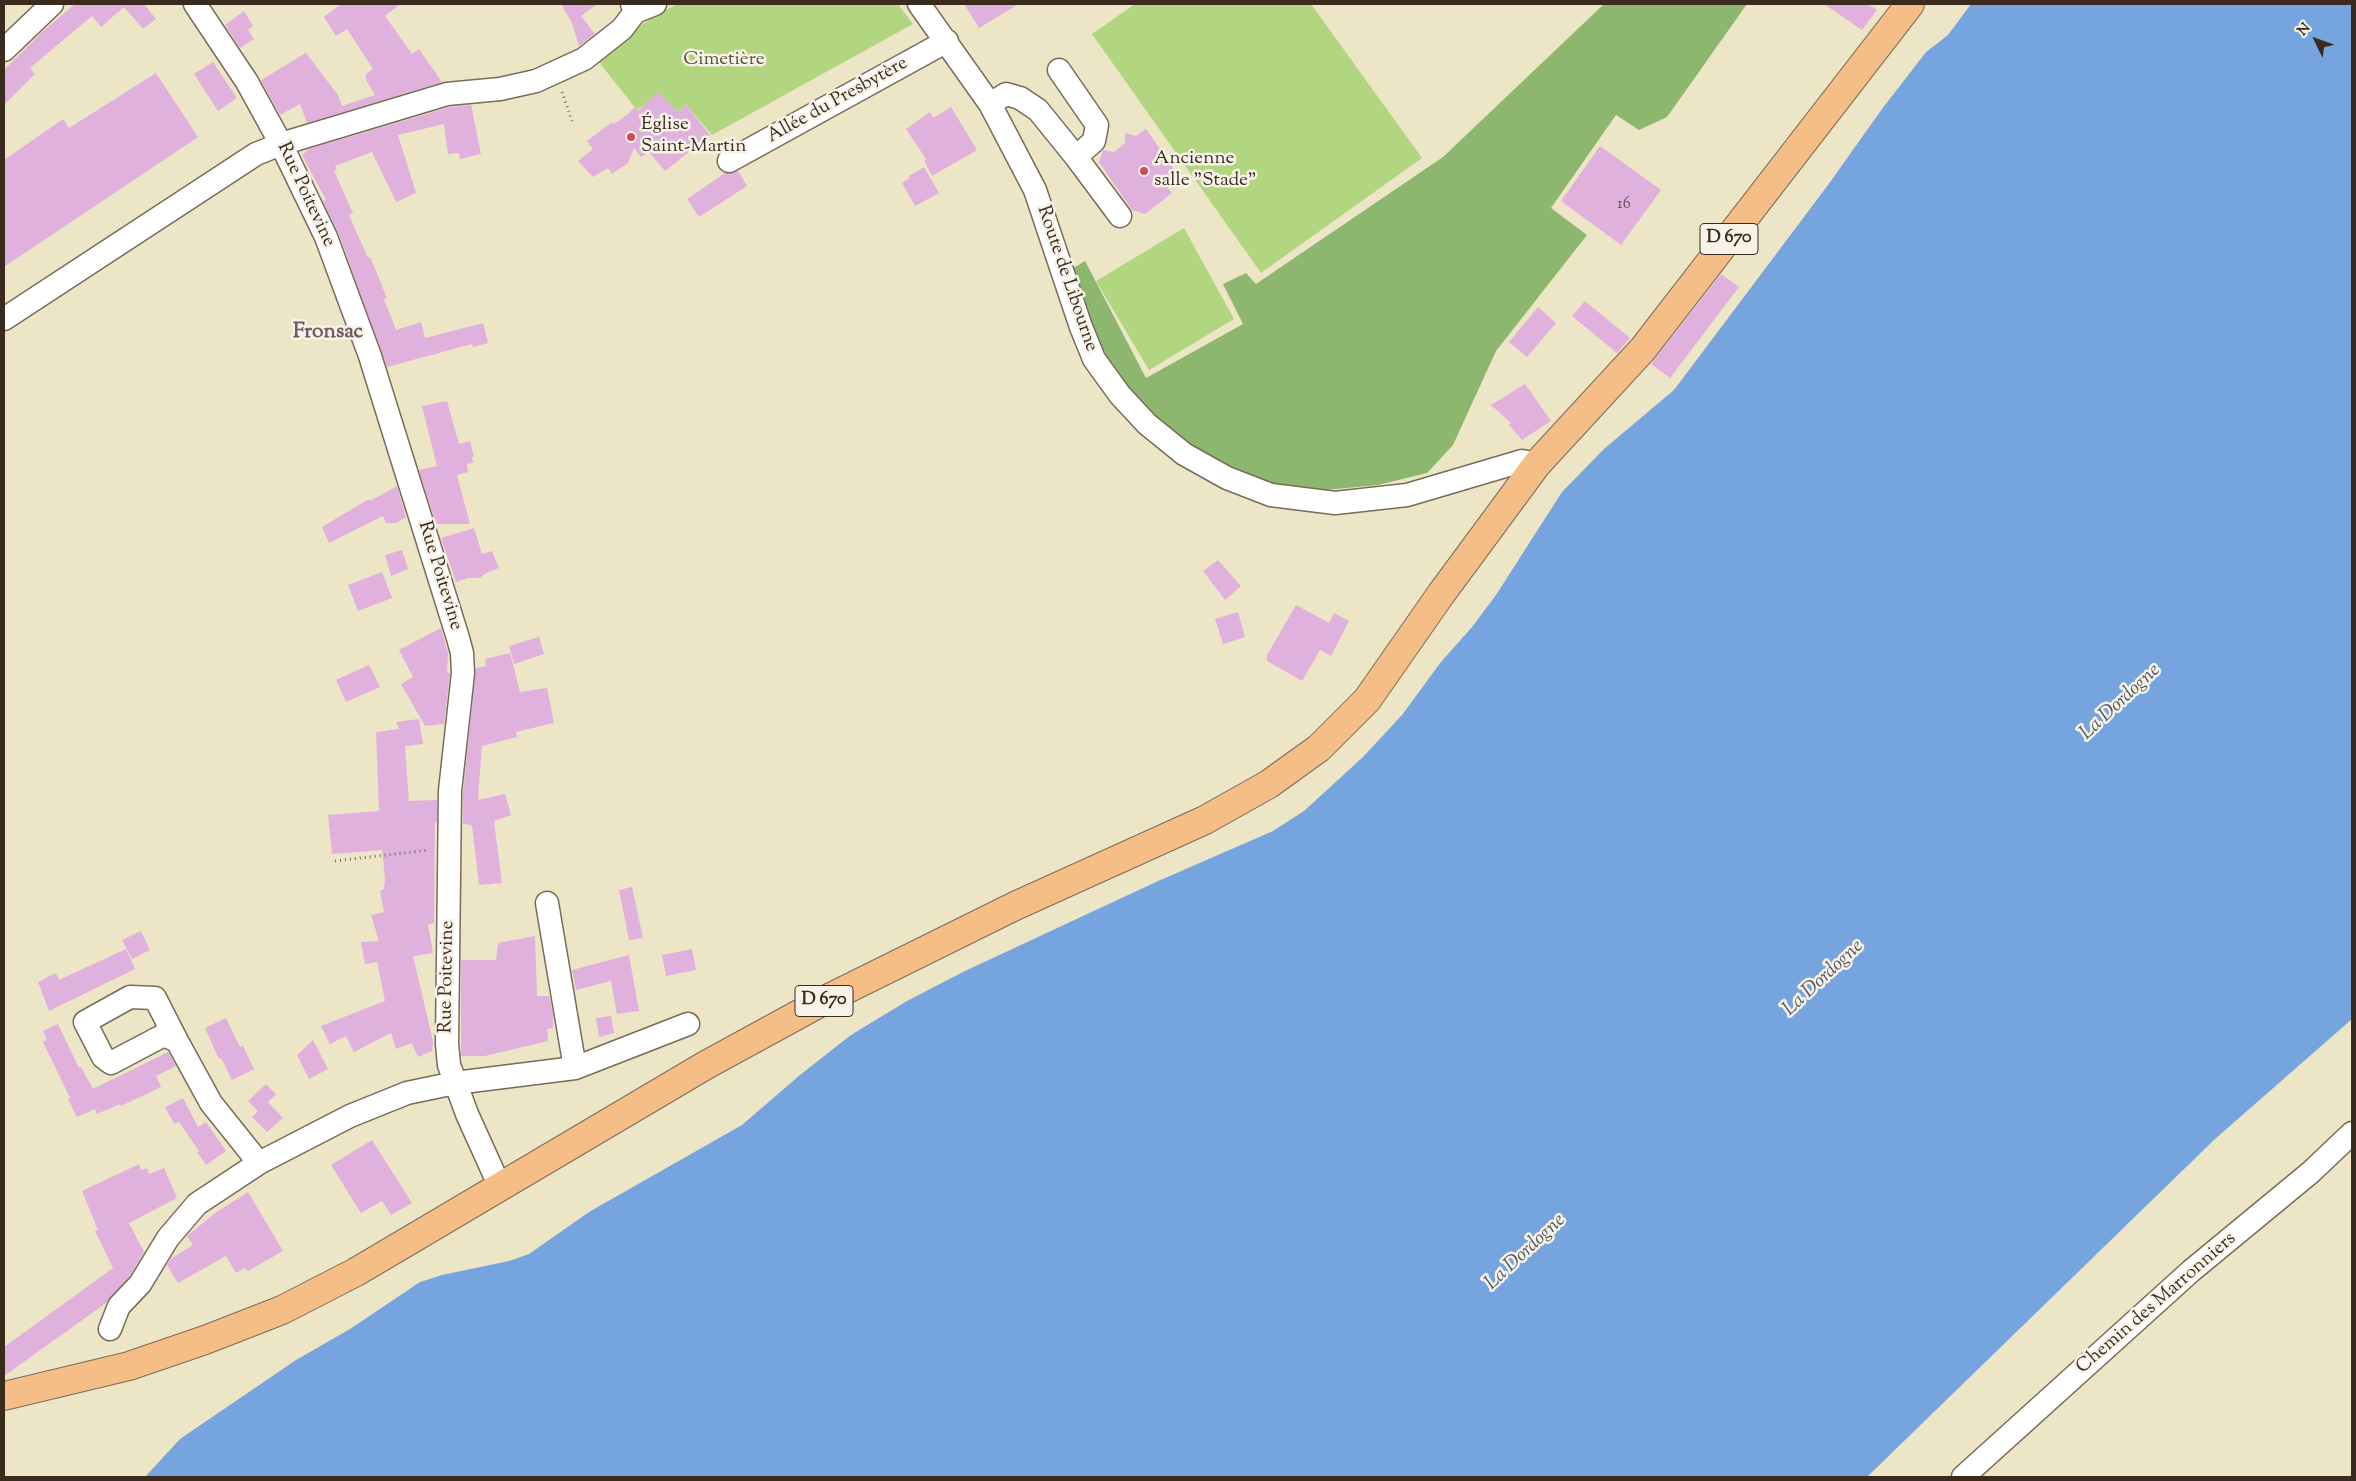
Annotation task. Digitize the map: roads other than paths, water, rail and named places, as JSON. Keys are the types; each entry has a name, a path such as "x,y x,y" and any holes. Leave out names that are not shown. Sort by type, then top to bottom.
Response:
{"main road":[{"name":"D 670","path":"4,1396 129,1366 205,1340 282,1310 356,1272 706,1065 825,1000 1015,906 1205,820 1269,784 1319,748 1367,700 1441,594 1536,464 1642,349 1910,4"}],"street":[{"path":"4,50 52,4"},
{"name":"Rue Poitevine","path":"195,4 247,82 281,144 326,237 370,356 462,653 462,673 450,791 447,1044 449,1065 473,1132 500,1187"},
{"path":"4,319 256,154 281,144 446,94 500,89 536,81 584,59 622,29 634,8 655,4"},
{"name":"Route de Libourne","path":"919,4 990,104 1035,190 1081,327 1094,359 1120,395 1147,424 1184,454 1227,478 1271,495 1335,503 1407,495 1522,461 1536,464"},
{"name":"Allée du Presbytère","path":"729,161 947,41"},
{"path":"1059,70 1097,125 1094,141 1076,157"},
{"path":"990,104 1006,94 1020,98 1038,110 1120,216"},
{"path":"547,903 575,1068"},
{"path":"110,1329 119,1306 140,1284 168,1238 197,1204 259,1164 350,1116 407,1094 455,1083 575,1068 688,1024"},
{"path":"177,1041 211,1103 259,1164"},
{"name":"Chemin des Marronniers","path":"1964,1477 2191,1271 2311,1172 2352,1133"}],"water":[{"name":"La Dordogne","path":"1971,4 2352,4 2352,1019 2215,1139 1867,1477 145,1477 180,1439 296,1360 350,1329 420,1282 442,1275 509,1261 529,1254 589,1212 742,1125 800,1075 851,1035 907,1001 965,971 1156,882 1273,831 1304,811 1363,757 1402,715 1441,662 1472,627 1496,595 1562,492 1604,449 1674,390 1828,185 1882,109 1926,52 1948,35"}],"place":[{"name":"Église Saint-Martin","path":"631,137"},
{"name":"Ancienne salle \"Stade\"","path":"1144,171"}],"district":[{"name":"Fronsac","path":"328,333"}],"park label":[{"name":"Cimetière","path":"724,61"}]}
